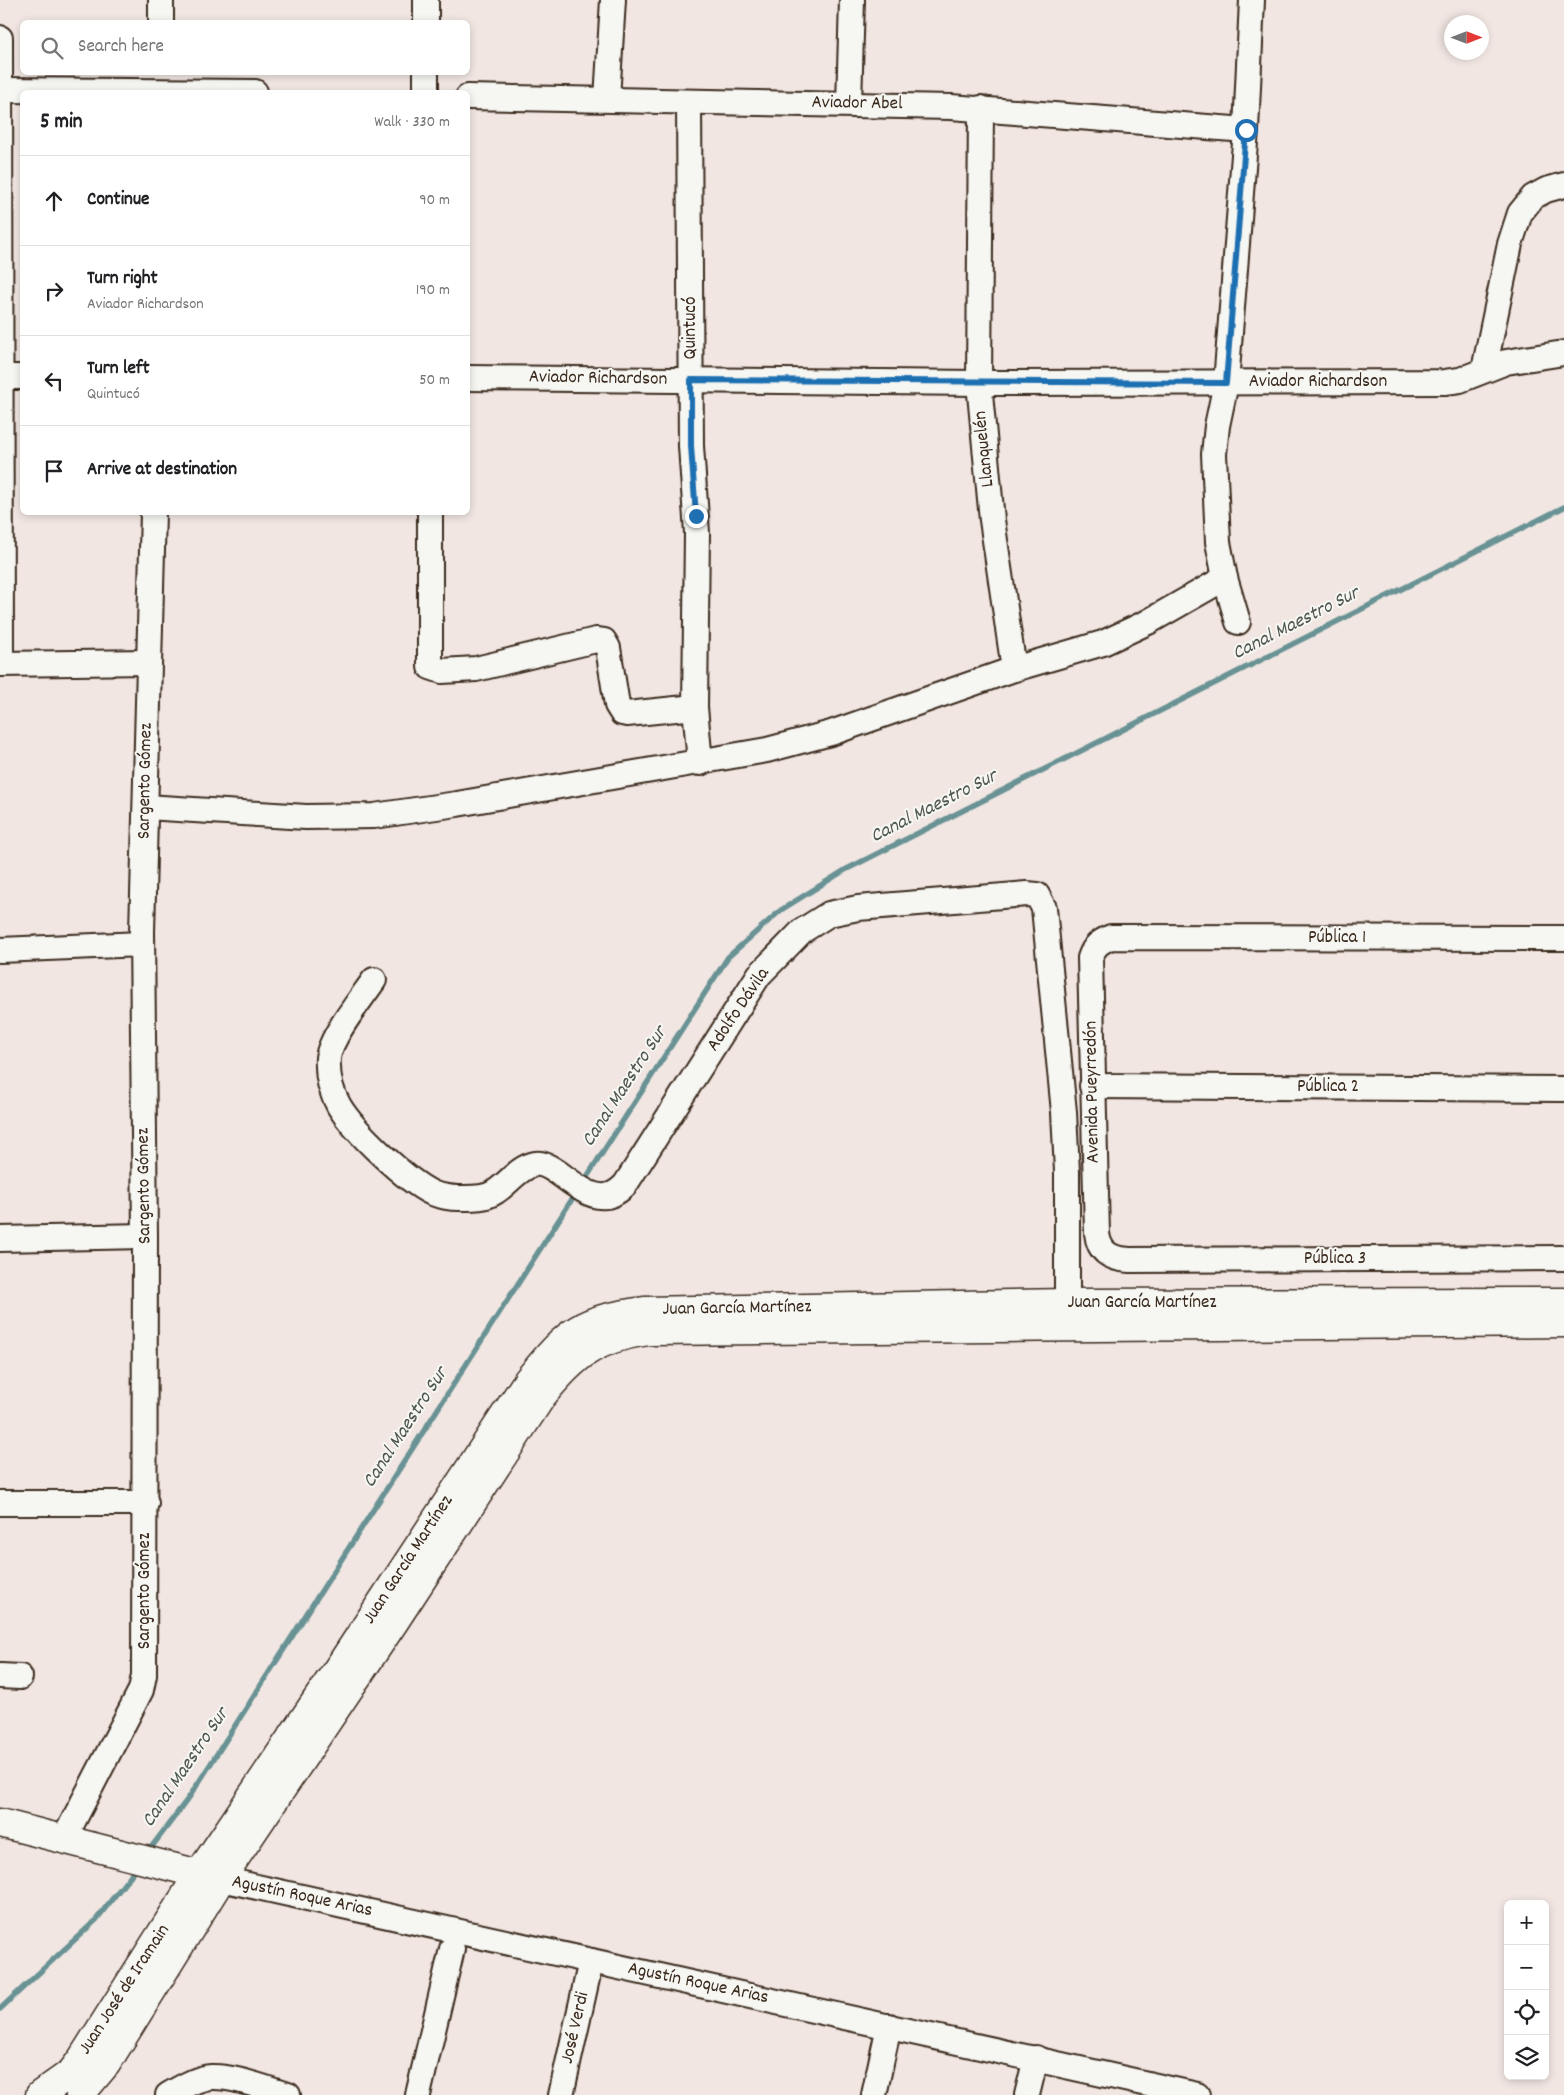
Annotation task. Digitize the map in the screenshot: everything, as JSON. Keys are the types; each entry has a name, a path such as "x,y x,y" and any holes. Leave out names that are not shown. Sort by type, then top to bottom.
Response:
{"main road":[{"name":"Juan García Martínez","path":"210,1876 337,1669 528,1380 553,1349 565,1337 580,1327 612,1315 644,1311 1067,1303 1564,1302"},
{"name":"Juan García Martínez","path":"210,1876 394,1622 542,1396 578,1356 614,1337 649,1331 1564,1322"},
{"path":"0,1823 210,1876"},
{"name":"Juan José de Iramain","path":"40,2095 71,2073 210,1876"},
{"name":"Juan José de Iramain","path":"80,2095 106,2064 210,1876"}],"street":[{"path":"161,0 161,20"},
{"path":"426,0 426,20"},
{"path":"606,99 613,0"},
{"path":"849,104 852,0"},
{"path":"1238,622 1225,578 1218,542 1214,454 1217,426 1226,383 1246,130 1252,0"},
{"path":"0,38 8,377 0,664 148,662"},
{"path":"426,75 426,90"},
{"path":"0,90 160,85 227,90"},
{"name":"Aviador Abel","path":"470,97 981,108 1246,130"},
{"name":"Quintucó","path":"689,102 691,446 697,533 695,707 700,763"},
{"name":"Llanquelén","path":"981,108 979,383 992,520 1014,669"},
{"path":"1484,370 1510,244 1520,213 1533,197 1546,190 1564,185"},
{"name":"Aviador Richardson","path":"470,378 979,383 1446,382 1460,380 1484,370 1527,358 1564,353"},
{"name":"Sargento Gómez","path":"64,1839 141,1690 144,1675 146,1503 142,944 153,515"},
{"path":"430,515 430,668 442,671 476,669 596,640 604,641 608,648 617,705 622,713 695,707"},
{"path":"146,806 306,817 374,816 700,763 767,750 831,733 1014,669 1082,650 1128,633 1225,578"},
{"name":"Adolfo Dávila","path":"374,980 335,1038 328,1058 330,1084 339,1106 372,1146 414,1182 433,1193 455,1198 478,1197 494,1193 526,1168 536,1164 546,1165 578,1186 599,1196 612,1195 625,1185 759,975 802,930 829,914 858,908 1027,894 1036,895 1044,908 1064,1112 1067,1172 1067,1303"},
{"name":"Pública 1","path":"1111,937 1564,938"},
{"name":"Avenida Pueyrredón","path":"1106,1254 1098,1242 1096,1233 1090,958 1095,946 1111,937"},
{"path":"0,950 142,944"},
{"name":"Pública 2","path":"1092,1086 1564,1088"},
{"path":"0,1239 145,1236"},
{"name":"Pública 3","path":"1106,1254 1121,1260 1564,1258"},
{"path":"0,1503 146,1503"},
{"name":"Agustín Roque Arias","path":"210,1876 1036,2058 1141,2089 1197,2095"},
{"path":"418,2095 452,1950"},
{"name":"José Verdi","path":"561,2095 591,1961"},
{"path":"874,2095 889,2026"},
{"path":"1027,2095 1036,2058"},
{"path":"168,2095 180,2087 210,2077 228,2079 288,2095"}],"waterway":[{"name":"Canal Maestro Sur","path":"583,1183 728,957 781,910 845,870 1564,507"},
{"name":"Canal Maestro Sur","path":"147,1853 190,1796 576,1193"},
{"name":"Canal Maestro Sur","path":"0,2009 96,1920 137,1867"}],"route":[{"path":"696,516 691,446 691,380 1226,383 1246,130"}]}
